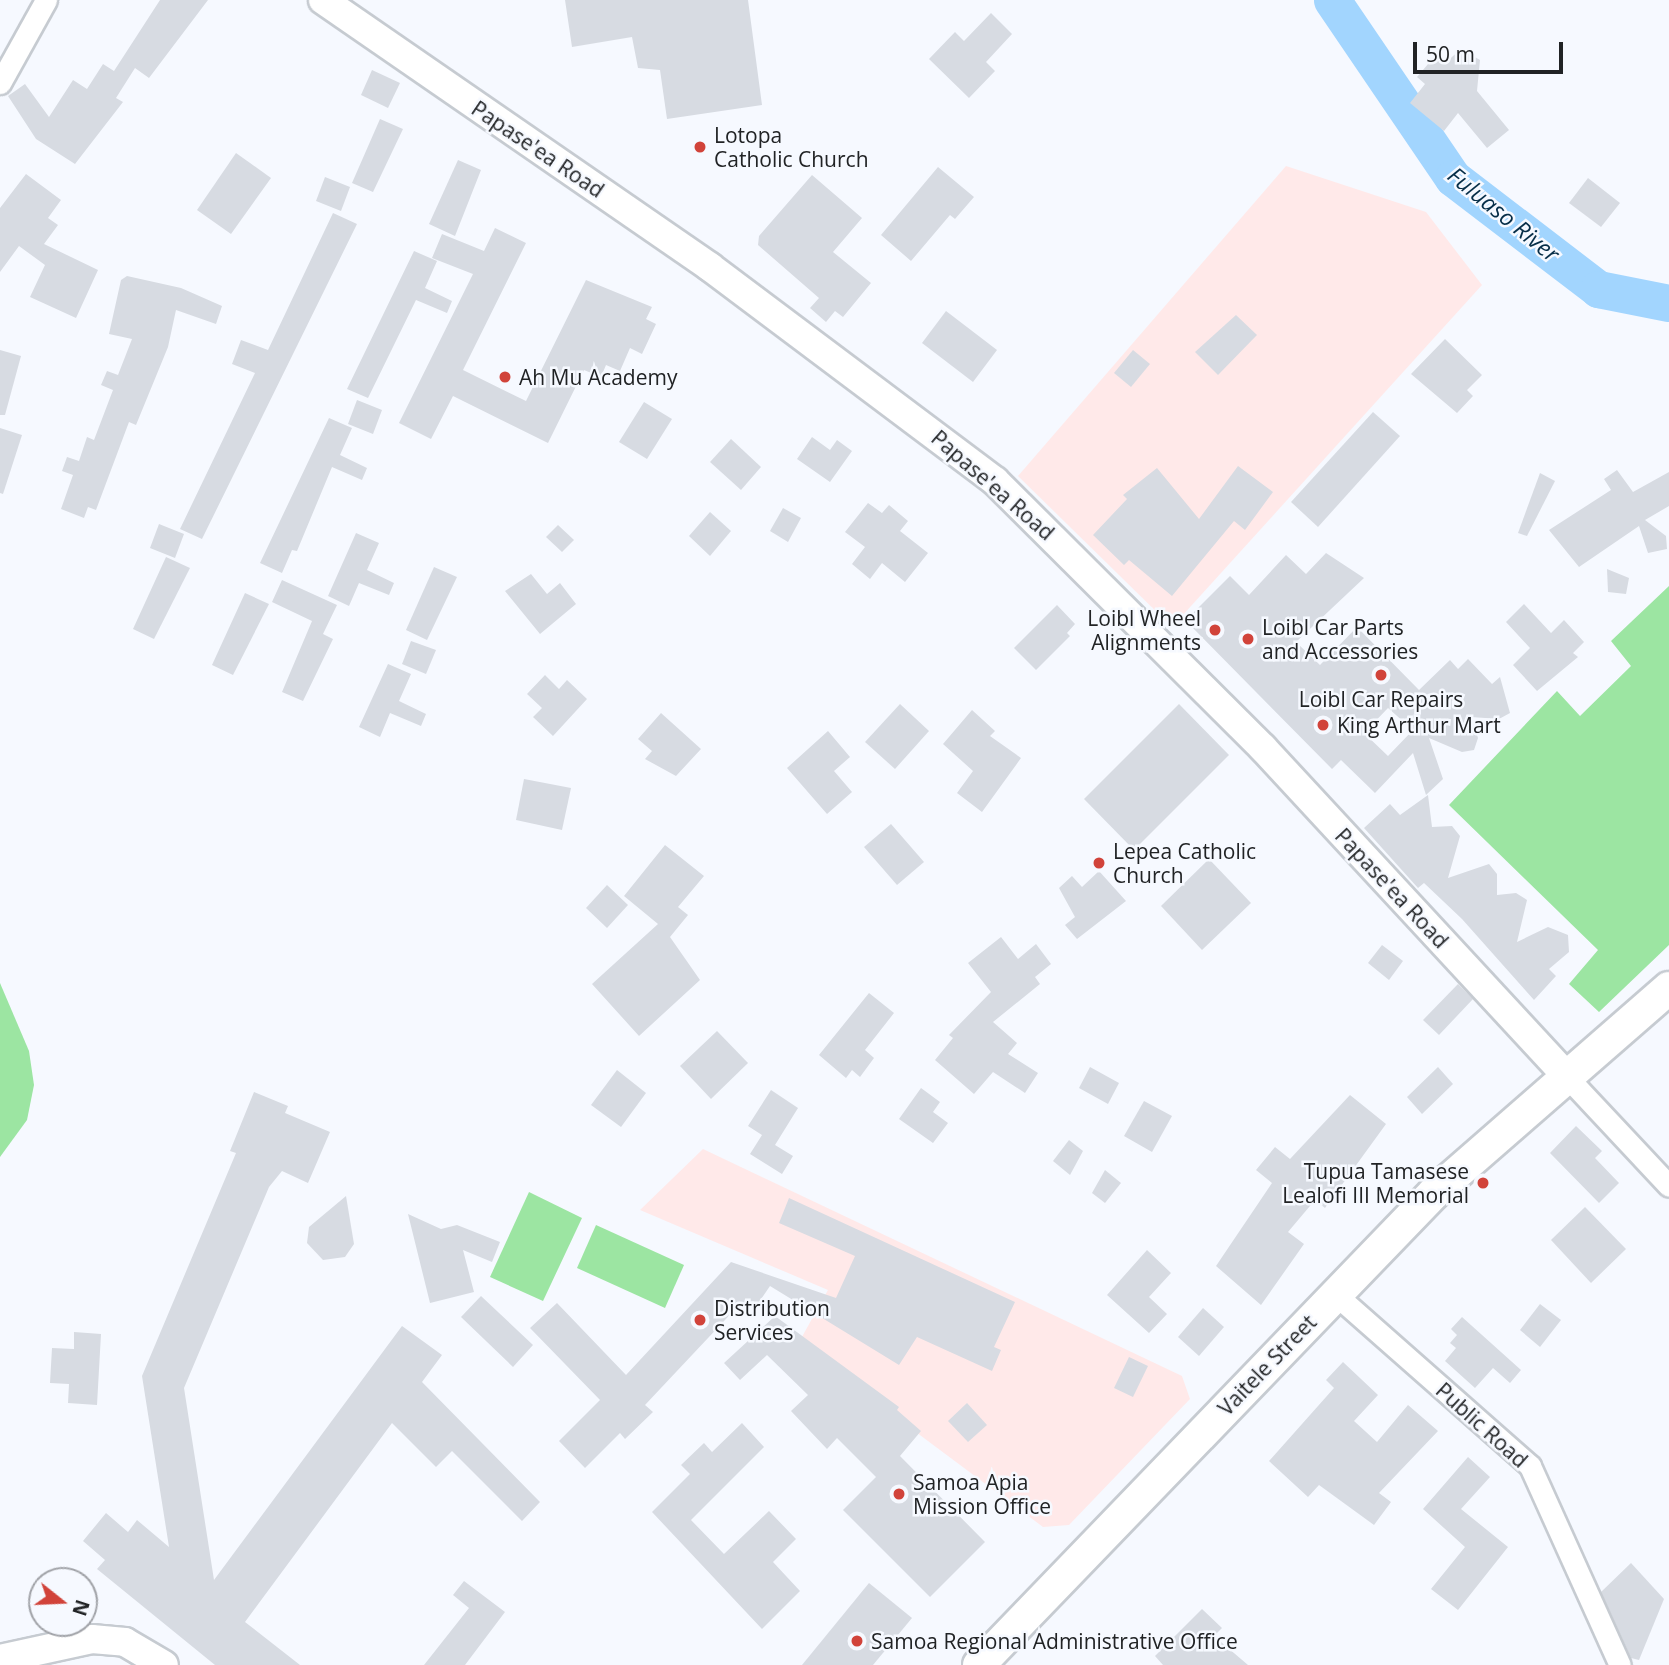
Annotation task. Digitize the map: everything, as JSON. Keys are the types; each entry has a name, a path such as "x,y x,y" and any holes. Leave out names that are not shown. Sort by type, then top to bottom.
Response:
{"main road":[{"name":"Papase'ea Road","path":"323,0 731,281 995,481 1263,748 1569,1079"},
{"name":"Vaitele Street","path":"979,1665 1434,1193 1569,1079 1669,988"},
{"path":"0,1659 93,1639 125,1642 164,1665"}],"street":[{"path":"0,83 47,0"},
{"path":"1569,1079 1669,1186"},
{"name":"Public Road","path":"1335,1294 1530,1466 1620,1665"}],"shaded area":[{"path":"1286,166 1426,212 1482,285 1172,627 1018,476"},
{"path":"703,1149 1182,1376 1190,1399 1069,1525 1043,1527 798,1344 828,1290 640,1210"}],"green space":[{"path":"1669,586 1669,945 1599,1012 1569,984 1598,950 1449,805 1557,691 1580,716 1631,666 1611,641"},
{"path":"0,983 29,1051 34,1085 27,1120 0,1157"},
{"path":"529,1192 582,1218 543,1301 490,1277"},
{"path":"596,1225 684,1265 665,1308 577,1268"}],"building":[{"path":"160,0 208,0 149,78 135,68 116,98 123,102 75,164 36,139 8,96 25,84 49,117 73,80 87,89 103,64 114,71"},
{"path":"565,0 748,0 762,105 667,119 660,70 638,68 632,37 572,47"},
{"path":"991,13 1012,34 986,62 995,71 969,98 929,59 955,32 964,41"},
{"path":"1461,49 1480,60 1477,91 1509,130 1487,148 1458,113 1444,131 1410,103 1425,84 1417,77 1434,57 1444,64"},
{"path":"372,70 400,83 388,108 361,95"},
{"path":"380,119 403,129 373,192 352,183"},
{"path":"236,153 271,178 231,234 197,210"},
{"path":"458,160 481,170 455,236 429,224"},
{"path":"938,167 974,197 955,219 950,215 911,261 881,235"},
{"path":"26,174 61,200 48,218 58,225 44,244 98,270 76,318 30,297 45,265 19,246 0,272 0,208"},
{"path":"812,175 862,218 833,252 871,283 843,317 835,311 826,322 810,308 819,298 758,245 759,236"},
{"path":"325,177 350,187 341,211 316,201"},
{"path":"1588,178 1620,203 1601,227 1569,203"},
{"path":"333,213 357,224 202,539 180,529 255,373 232,364 241,340 268,350"},
{"path":"495,228 526,243 463,370 526,401 586,280 652,307 646,319 656,324 642,354 630,348 620,371 606,365 601,377 584,370 548,443 453,396 431,439 399,423 473,274 432,258 442,234 484,251"},
{"path":"414,251 437,261 425,288 452,301 447,313 416,300 368,398 347,389"},
{"path":"127,276 181,288 222,306 216,324 176,310 168,347 136,425 129,422 96,510 88,507 84,518 61,509 73,475 62,471 67,457 79,461 87,437 94,440 113,390 101,385 107,371 118,375 132,339 109,334 121,280"},
{"path":"946,311 997,350 973,382 922,343"},
{"path":"1236,315 1257,335 1218,375 1195,352"},
{"path":"1445,339 1482,375 1467,390 1473,396 1457,413 1411,374"},
{"path":"0,350 21,356 5,415 0,415"},
{"path":"1133,350 1150,364 1131,387 1114,373"},
{"path":"357,400 382,410 373,434 348,424"},
{"path":"644,402 672,419 647,459 619,442"},
{"path":"1373,412 1400,436 1318,527 1291,502"},
{"path":"329,418 352,428 340,455 367,468 362,480 332,467 297,551 292,550 282,573 260,563"},
{"path":"0,428 22,435 3,494 0,493"},
{"path":"812,437 830,450 837,440 852,451 830,482 797,459"},
{"path":"731,439 761,467 741,490 710,462"},
{"path":"1238,466 1273,492 1245,530 1234,521 1172,596 1129,560 1124,565 1093,535 1127,499 1123,495 1157,468 1199,519"},
{"path":"1617,470 1633,492 1669,472 1669,506 1645,520 1666,536 1667,549 1648,553 1639,526 1579,567 1549,530 1611,490 1604,479"},
{"path":"1540,473 1555,481 1527,536 1518,533"},
{"path":"868,503 882,513 889,505 908,521 900,531 928,553 905,582 882,563 870,579 852,564 865,547 845,532"},
{"path":"783,508 801,518 788,542 770,531"},
{"path":"710,512 731,531 710,556 689,536"},
{"path":"159,524 184,534 175,558 150,548"},
{"path":"558,525 574,540 562,552 546,537"},
{"path":"356,533 379,543 367,570 394,583 389,595 359,583 349,606 328,596"},
{"path":"1326,553 1364,578 1296,642 1320,665 1357,627 1419,690 1450,660 1458,669 1468,659 1492,684 1500,677 1510,713 1499,719 1471,717 1478,738 1474,750 1462,752 1429,738 1443,779 1426,795 1413,753 1375,793 1341,760 1332,769 1189,624 1190,616 1230,576 1249,595 1286,555 1306,574","holes":["1388,708 1413,730 1388,756 1364,733"]},
{"path":"166,557 190,568 154,639 133,629"},
{"path":"434,567 457,577 427,640 406,630"},
{"path":"1607,569 1629,578 1626,594 1608,592"},
{"path":"531,574 547,594 560,583 576,604 540,634 505,591"},
{"path":"282,580 337,605 323,634 333,639 303,701 282,692 312,621 272,602"},
{"path":"245,593 269,604 233,675 212,665"},
{"path":"1524,604 1551,633 1564,620 1584,642 1573,653 1578,657 1537,691 1513,665 1530,648 1506,622"},
{"path":"1057,605 1075,624 1067,633 1070,636 1036,670 1014,648"},
{"path":"411,641 436,650 426,674 402,664"},
{"path":"388,664 411,674 399,701 426,714 421,726 390,713 380,737 359,727"},
{"path":"545,675 559,689 567,680 587,699 553,736 533,717 542,708 527,694"},
{"path":"900,704 929,731 895,769 865,742"},
{"path":"1179,704 1229,755 1134,850 1084,799"},
{"path":"972,710 995,731 990,736 1021,758 982,812 957,793 973,771 943,744"},
{"path":"661,713 701,749 676,776 645,759 652,751 638,739"},
{"path":"828,731 850,757 834,771 852,792 827,814 787,768"},
{"path":"524,779 571,788 562,830 516,820"},
{"path":"1428,795 1432,827 1452,826 1460,836 1448,878 1489,864 1497,874 1497,895 1516,893 1527,900 1517,942 1548,927 1568,935 1569,952 1549,969 1556,976 1534,1000 1462,919 1424,883 1418,888 1364,828 1390,804 1400,815"},
{"path":"891,824 924,862 897,885 864,847"},
{"path":"665,845 704,876 678,907 688,915 670,937 700,980 639,1036 592,984 658,924 624,896"},
{"path":"1209,859 1251,903 1202,950 1161,906"},
{"path":"1099,871 1126,901 1077,939 1065,925 1075,917 1059,888 1072,876 1082,887"},
{"path":"607,885 628,905 607,928 586,908"},
{"path":"1001,937 1018,959 1036,944 1051,964 1035,977 1040,984 993,1022 1017,1043 1008,1054 1038,1073 1025,1093 993,1072 974,1094 935,1060 953,1038 949,1035 991,992 968,963"},
{"path":"1382,945 1403,961 1389,980 1368,963"},
{"path":"1458,984 1473,999 1439,1035 1423,1020"},
{"path":"869,993 894,1013 865,1050 874,1058 860,1077 852,1070 846,1078 819,1055"},
{"path":"717,1031 748,1063 711,1099 680,1066"},
{"path":"1090,1067 1119,1083 1108,1104 1079,1088"},
{"path":"1438,1067 1453,1084 1422,1114 1407,1097"},
{"path":"617,1070 646,1093 621,1127 591,1105"},
{"path":"921,1088 940,1102 933,1112 948,1123 933,1143 899,1119"},
{"path":"771,1090 798,1108 775,1145 793,1156 782,1174 750,1154 762,1135 748,1126"},
{"path":"254,1092 288,1106 285,1113 330,1132 308,1183 282,1171 269,1187 184,1388 214,1580 402,1326 442,1355 422,1382 540,1502 522,1521 452,1451 436,1467 392,1423 245,1622 300,1665 215,1665 98,1570 105,1560 83,1541 106,1513 128,1532 137,1520 169,1547 142,1376 236,1153 230,1151"},
{"path":"1350,1095 1386,1124 1325,1208 1315,1200 1288,1232 1304,1244 1261,1305 1216,1266 1272,1183 1256,1170 1275,1147 1290,1159"},
{"path":"1144,1101 1172,1116 1152,1152 1124,1136"},
{"path":"1576,1126 1602,1151 1595,1158 1619,1183 1599,1203 1550,1153"},
{"path":"1069,1140 1083,1151 1070,1175 1053,1161"},
{"path":"1105,1170 1121,1183 1105,1203 1092,1193"},
{"path":"346,1196 354,1244 345,1257 323,1260 307,1243 309,1227"},
{"path":"789,1198 1015,1302 994,1347 1001,1350 992,1371 917,1337 899,1365 770,1286 755,1308 740,1304 645,1405 653,1412 625,1439 620,1433 585,1468 559,1441 600,1400 530,1328 557,1303 626,1375 731,1262 836,1298 855,1256 779,1223"},
{"path":"1585,1207 1626,1249 1591,1283 1551,1240"},
{"path":"408,1214 441,1229 457,1225 500,1242 492,1262 463,1250 474,1292 430,1303"},
{"path":"1147,1250 1171,1273 1149,1297 1167,1314 1149,1333 1107,1295"},
{"path":"481,1296 533,1345 513,1367 461,1317"},
{"path":"1540,1304 1561,1320 1540,1347 1520,1330"},
{"path":"1203,1308 1224,1327 1199,1356 1178,1337"},
{"path":"775,1316 899,1407 897,1410 921,1431 900,1456 985,1542 930,1597 843,1510 876,1477 837,1438 827,1449 791,1411 808,1395 767,1355 740,1380 724,1363"},
{"path":"1462,1317 1521,1370 1510,1383 1493,1368 1475,1388 1445,1361 1456,1348 1450,1343 1457,1335 1451,1329"},
{"path":"74,1332 101,1334 97,1405 68,1403 69,1384 50,1383 52,1348 74,1349"},
{"path":"1129,1357 1148,1366 1133,1397 1114,1388"},
{"path":"1343,1362 1378,1395 1354,1421 1377,1442 1408,1405 1438,1431 1379,1493 1391,1502 1374,1525 1319,1485 1308,1497 1269,1461 1334,1388 1326,1380"},
{"path":"967,1403 987,1425 968,1442 948,1421"},
{"path":"742,1423 764,1447 691,1520 724,1554 769,1511 796,1539 773,1562 800,1591 762,1629 652,1512 690,1474 681,1465 704,1443 712,1452"},
{"path":"1468,1457 1490,1477 1461,1509 1508,1547 1458,1610 1431,1589 1465,1547 1423,1509"},
{"path":"1631,1563 1664,1599 1639,1660 1631,1658 1601,1592"},
{"path":"464,1581 505,1612 465,1665 424,1665 469,1608 453,1595"},
{"name":"Samoa Regional Administrative Office","path":"869,1583 912,1618 873,1665 802,1665"},
{"path":"1202,1609 1222,1628 1214,1636 1248,1665 1163,1665 1155,1656"}],"waterway":[{"name":"Fuluaso River","path":"1332,0 1453,178 1598,289 1669,303"}],"place":[{"name":"Lotopa Catholic Church","path":"700,147"},
{"name":"Ah Mu Academy","path":"505,377"},
{"name":"Loibl Wheel Alignments","path":"1215,630"},
{"name":"Loibl Car Parts and Accessories","path":"1248,639"},
{"name":"Loibl Car Repairs","path":"1381,675"},
{"name":"King Arthur Mart","path":"1323,725"},
{"name":"Lepea Catholic Church","path":"1099,863"},
{"name":"Tupua Tamasese Lealofi III Memorial","path":"1483,1183"},
{"name":"Distribution Services","path":"700,1320"},
{"name":"Samoa Apia Mission Office","path":"899,1494"},
{"name":"Samoa Regional Administrative Office","path":"857,1641"}]}
